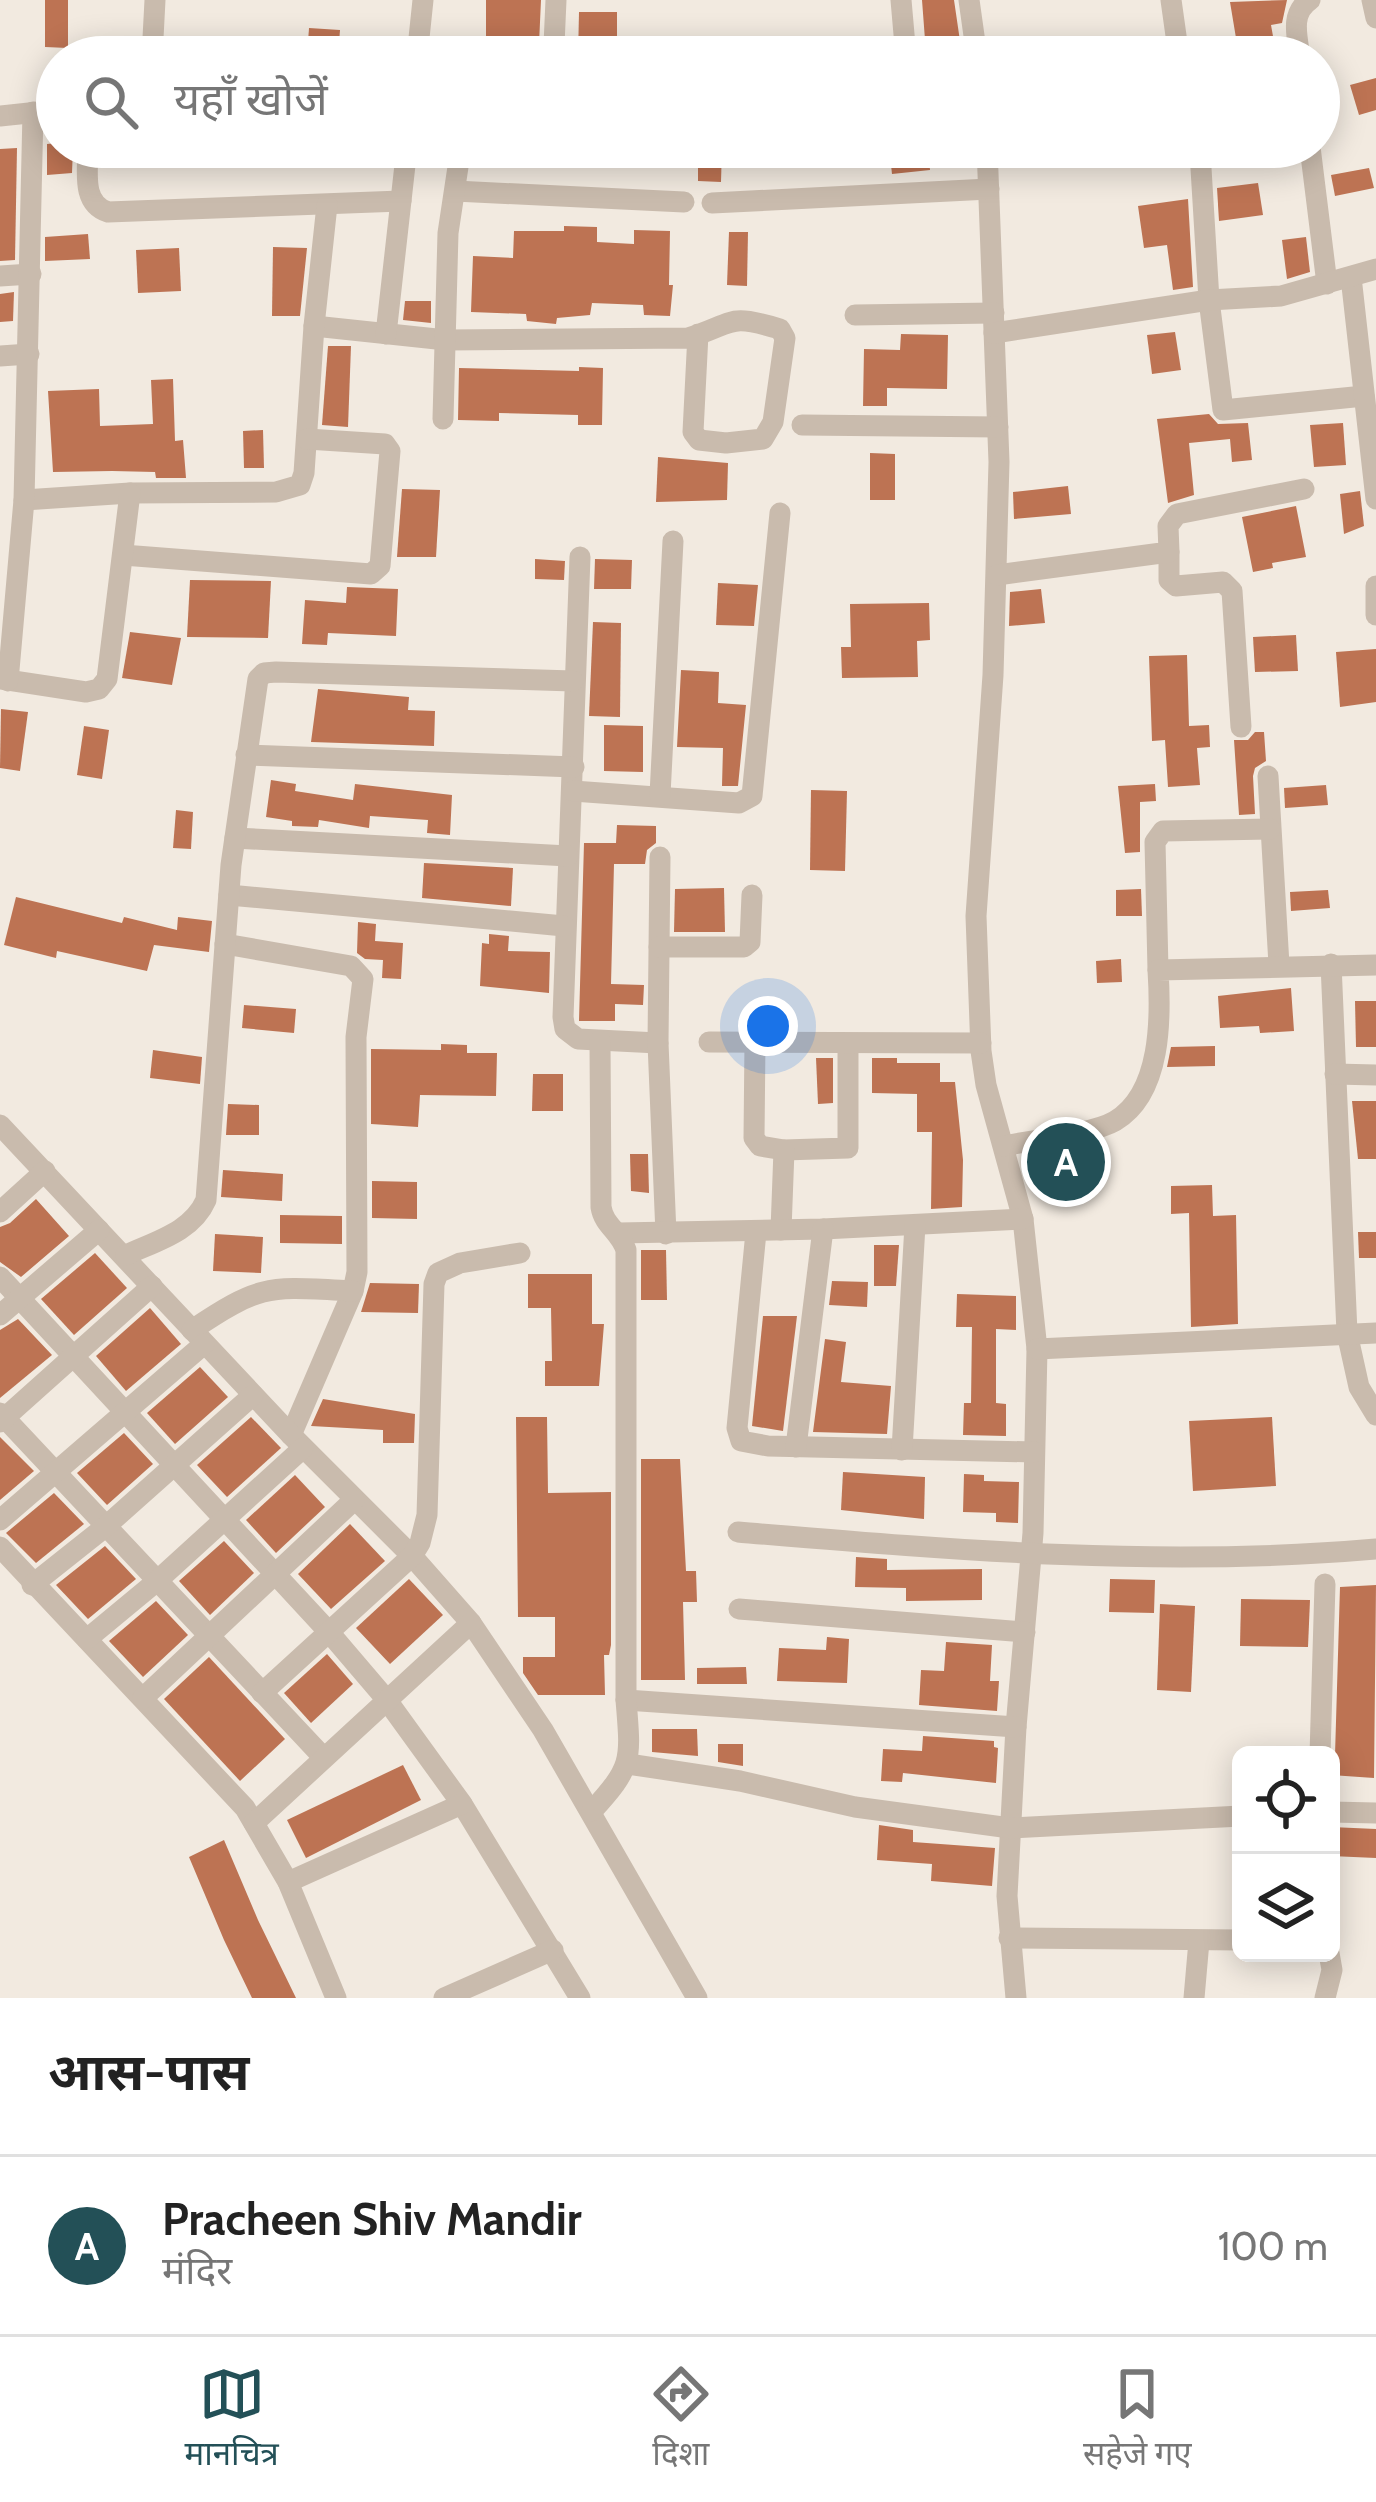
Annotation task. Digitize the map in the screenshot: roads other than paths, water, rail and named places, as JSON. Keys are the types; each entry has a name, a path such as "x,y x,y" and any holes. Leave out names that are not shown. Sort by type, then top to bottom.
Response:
{"street":[{"path":"153,36 155,0"},
{"path":"419,36 422,0"},
{"path":"554,36 556,0"},
{"path":"902,0 905,36"},
{"path":"969,0 974,36"},
{"path":"1171,0 1176,36"},
{"path":"1298,36 1299,8 1310,0"},
{"path":"1372,0 1376,18"},
{"path":"0,116 34,112 29,354 4,680 86,692 99,689 112,663 130,494"},
{"path":"89,168 91,201 108,212 400,201"},
{"path":"386,334 404,168"},
{"path":"443,419 447,251 458,168"},
{"path":"988,168 998,427 997,574 976,916 981,1043 986,1085 1024,1219 1036,1348 1030,1556 1010,1828 1010,1938 1016,1998"},
{"path":"1196,168 1222,410 1364,396"},
{"path":"1313,168 1327,284"},
{"path":"712,203 988,189"},
{"path":"455,191 684,202"},
{"path":"15,512 130,494 290,490 300,485 327,205"},
{"path":"855,315 994,323 1281,296 1376,269"},
{"path":"0,276 31,274"},
{"path":"1351,277 1376,499"},
{"path":"314,326 446,340 688,338 732,320 748,319 780,329 785,338 772,422 763,439 726,443 699,440 692,432 698,334"},
{"path":"0,356 29,354"},
{"path":"802,425 998,427"},
{"path":"123,555 371,574 380,566 390,451 386,444 307,440"},
{"path":"1241,728 1232,592 1223,582 1176,586 1169,580 1168,526 1177,514 1304,489"},
{"path":"573,791 739,802 752,796 780,513"},
{"path":"660,795 673,541"},
{"path":"997,574 1168,552"},
{"path":"580,557 564,926 565,1029 578,1039 658,1043"},
{"path":"1376,586 1376,615"},
{"path":"126,1255 184,1228 199,1216 206,1200 235,838 254,689 264,674 573,681"},
{"path":"246,755 574,767"},
{"path":"1268,776 1279,965"},
{"path":"1004,1146 1107,1124 1132,1105 1149,1077 1156,1040 1158,970 1155,842 1163,831 1270,829"},
{"path":"235,838 568,856"},
{"path":"660,857 658,1043 666,1234"},
{"path":"229,895 564,926"},
{"path":"659,947 744,946 749,942 752,896"},
{"path":"87,1639 223,1519 297,1441 357,1272 356,1037 363,979 351,966 225,944"},
{"path":"1331,964 1347,1333 1359,1387 1376,1415"},
{"path":"1158,970 1376,964"},
{"path":"592,1811 622,1778 628,1764 626,1250 619,1233 605,1222 601,1208 600,1041"},
{"path":"755,1041 754,1138 760,1146 784,1150 848,1148 848,1044"},
{"path":"709,1042 981,1043"},
{"path":"1335,1074 1376,1075"},
{"path":"0,1125 471,1623 592,1811 698,1998"},
{"path":"781,1230 784,1150"},
{"path":"0,1212 45,1172"},
{"path":"619,1233 756,1232 1024,1219"},
{"path":"902,1450 915,1225"},
{"path":"796,1447 824,1229"},
{"path":"0,1316 98,1230"},
{"path":"756,1232 738,1435 747,1444 1034,1453"},
{"path":"262,1694 412,1556 420,1543 427,1515 434,1284 446,1267 520,1252"},
{"path":"0,1277 328,1631 386,1700 462,1804 580,1998"},
{"path":"152,1286 2,1418 323,1757"},
{"path":"0,1520 126,1412 236,1300 267,1288 353,1291"},
{"path":"1036,1348 1376,1333"},
{"path":"32,1585 254,1396"},
{"path":"143,1698 354,1500"},
{"path":"738,1532 1030,1556 1201,1559 1376,1549"},
{"path":"0,1546 230,1791 254,1823 288,1882 336,1998"},
{"path":"1320,1746 1325,1584"},
{"path":"740,1609 1024,1632"},
{"path":"254,1823 471,1623"},
{"path":"626,1700 1016,1727"},
{"path":"628,1764 740,1780 855,1807 1010,1828 1232,1816"},
{"path":"288,1882 462,1804"},
{"path":"1340,1812 1376,1813"},
{"path":"1010,1938 1232,1940"},
{"path":"1194,1998 1199,1941"},
{"path":"443,1998 553,1950"},
{"path":"1325,1998 1331,1962"}],"place":[{"name":"Pracheen Shiv Mandir","path":"1066,1162"}]}
